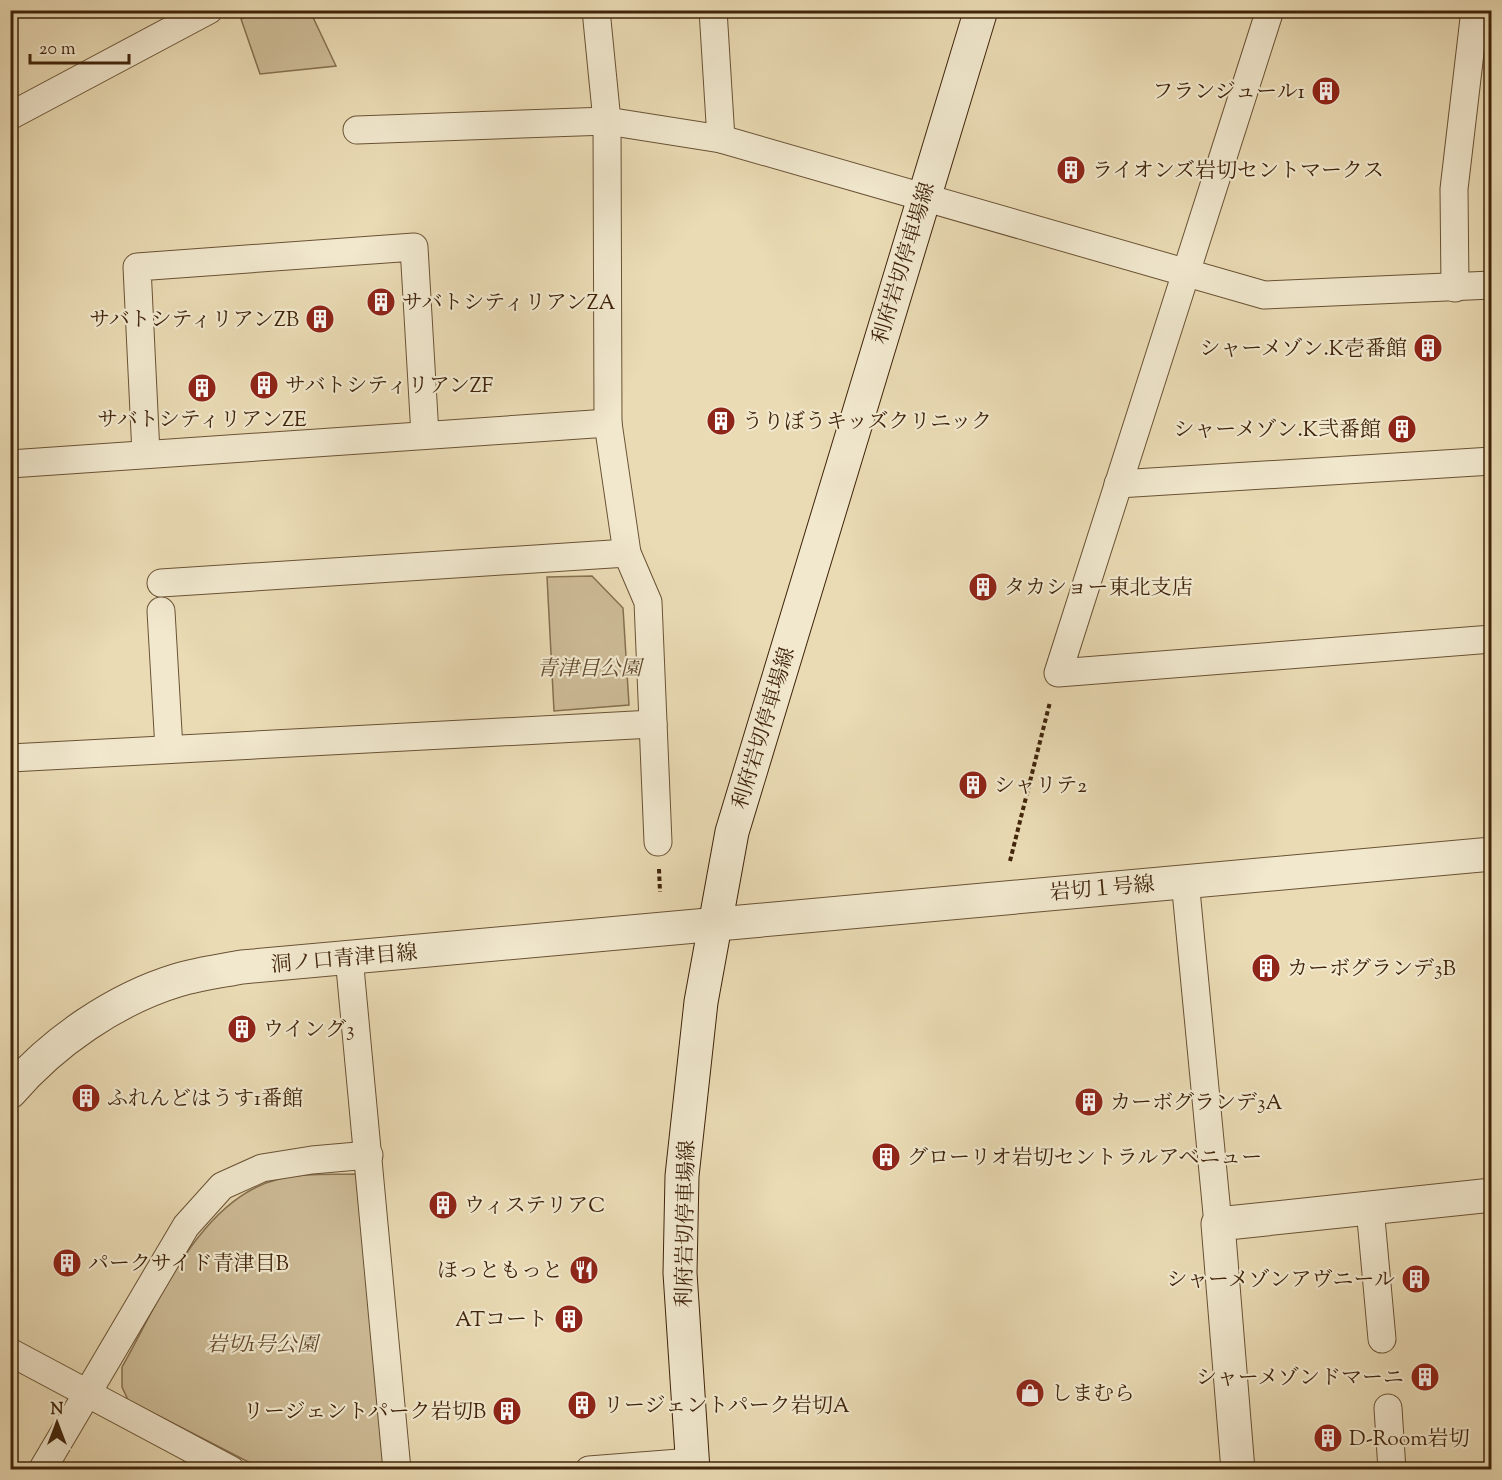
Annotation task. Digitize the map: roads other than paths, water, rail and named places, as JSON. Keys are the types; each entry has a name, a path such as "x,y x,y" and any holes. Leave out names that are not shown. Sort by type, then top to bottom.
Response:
{"street":[{"path":"10,116 209,10"},
{"path":"596,10 607,121 608,423 627,552 648,602 658,842"},
{"path":"713,10 721,139"},
{"name":"利府岩切停車場線","path":"692,1466 680,1273 682,1176 701,1002 732,832 922,198 981,10"},
{"path":"1270,10 1058,673 1491,639"},
{"path":"1455,288 1454,189 1475,10"},
{"path":"357,130 607,121 721,139 1264,295 1491,285"},
{"path":"146,454 137,267 414,247 424,435"},
{"path":"10,464 608,423"},
{"path":"1118,484 1491,461"},
{"path":"161,583 627,552"},
{"path":"161,611 169,749"},
{"path":"10,758 653,724"},
{"name":"岩切１号線","path":"714,925 1185,880 1491,854"},
{"path":"1185,880 1218,1224 1238,1470"},
{"name":"洞ノ口青津目線","path":"10,1092 32,1066 79,1031 124,1003 178,981 242,967 714,925"},
{"path":"350,957 396,1470"},
{"path":"42,1470 186,1226 222,1185 262,1168 312,1160 369,1155"},
{"path":"1218,1224 1491,1195"},
{"path":"1370,1208 1382,1339"},
{"path":"10,1352 231,1470"},
{"path":"1388,1408 1392,1470"},
{"path":"589,1470 692,1466"}],"place":[{"name":"フランジュール1","path":"1326,91"},
{"name":"ライオンズ岩切セントマークス","path":"1071,170"},
{"name":"サバトシティリアンZA","path":"381,302"},
{"name":"サバトシティリアンZB","path":"320,319"},
{"name":"シャーメゾン.K壱番館","path":"1428,348"},
{"name":"サバトシティリアンZF","path":"264,385"},
{"name":"サバトシティリアンZE","path":"202,388"},
{"name":"うりぼうキッズクリニック","path":"721,421"},
{"name":"シャーメゾン.K弐番館","path":"1402,429"},
{"name":"タカショー東北支店","path":"983,587"},
{"name":"シャリテ2","path":"973,785"},
{"name":"カーボグランデ3B","path":"1266,968"},
{"name":"ウイング3","path":"242,1029"},
{"name":"ふれんどはうす1番館","path":"86,1098"},
{"name":"カーボグランデ3A","path":"1089,1102"},
{"name":"グローリオ岩切セントラルアベニュー","path":"886,1157"},
{"name":"ウィステリアC","path":"443,1205"},
{"name":"パークサイド青津目B","path":"67,1263"},
{"name":"ほっともっと","path":"584,1270"},
{"name":"シャーメゾンアヴニール","path":"1416,1279"},
{"name":"ATコート","path":"569,1319"},
{"name":"シャーメゾンドマーニ","path":"1425,1377"},
{"name":"しまむら","path":"1030,1393"},
{"name":"リージェントパーク岩切A","path":"582,1405"},
{"name":"リージェントパーク岩切B","path":"507,1411"},
{"name":"D-Room岩切","path":"1328,1438"}],"park label":[{"name":"青津目公園","path":"589,668"},
{"name":"岩切1号公園","path":"262,1344"}]}
